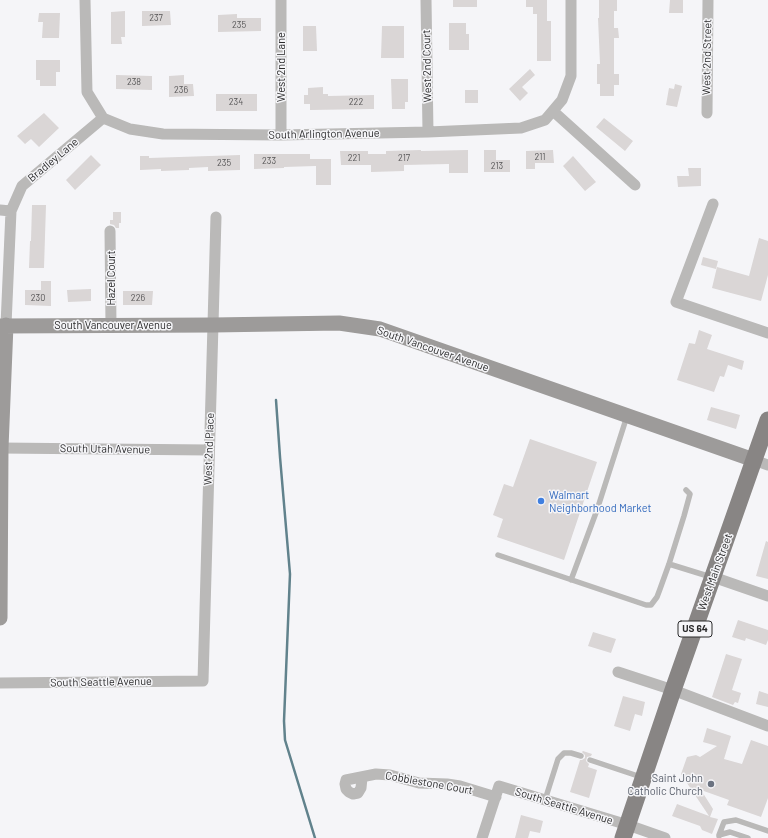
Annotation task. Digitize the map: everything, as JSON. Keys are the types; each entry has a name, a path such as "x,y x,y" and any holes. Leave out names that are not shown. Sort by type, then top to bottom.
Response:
{"main road":[{"name":"West Main Street","path":"626,832 673,690 713,577 761,463 768,420"}],"street":[{"path":"85,0 87,92 103,118"},
{"name":"West 2nd Lane","path":"280,0 281,135"},
{"name":"West 2nd Court","path":"426,0 428,132"},
{"path":"571,0 571,76 562,100 553,110 635,185"},
{"name":"West 2nd Street","path":"707,114 708,0"},
{"name":"South Arlington Avenue","path":"103,118 130,129 163,134 281,135 428,132 521,128 545,120 553,110"},
{"name":"Bradley Lane","path":"0,618 0,448 5,210 22,186 103,118"},
{"path":"713,204 676,302 768,333"},
{"name":"West 2nd Place","path":"203,681 216,218"},
{"name":"Hazel Court","path":"110,231 111,325"},
{"name":"South Vancouver Avenue","path":"3,325 213,325 339,323 380,329 761,463"},
{"name":"South Utah Avenue","path":"0,448 209,450"},
{"path":"713,577 768,596"},
{"path":"618,672 673,690 768,726"},
{"name":"South Seattle Avenue","path":"0,683 203,681"},
{"name":"Cobblestone Court","path":"362,778 367,775 376,774 390,775 419,783 446,784 498,791"},
{"path":"482,838 498,791"},
{"name":"South Seattle Avenue","path":"498,791 545,800 626,832 665,838"}],"lane":[{"path":"571,580 628,416"},
{"path":"498,556 646,606 651,605 657,597 689,501 690,494 686,490"},
{"path":"669,564 713,577"},
{"path":"545,800 558,759 567,752 581,756"},
{"path":"590,760 644,778"},
{"path":"719,836 724,822 736,820 768,831"},
{"path":"719,836 730,832 748,838"}],"building":[{"path":"453,0 477,0 477,7 453,7"},
{"path":"526,0 547,0 547,21 551,21 551,61 537,61 537,14 533,14 533,7 526,7"},
{"path":"599,0 617,0 617,11 614,11 614,28 618,28 619,38 614,38 614,74 619,74 619,85 614,85 614,96 600,96 600,84 597,84 597,64 600,64 598,18"},
{"path":"670,0 683,0 683,13 669,13"},
{"path":"125,11 125,37 121,37 122,44 111,44 111,12"},
{"path":"142,11 170,11 171,25 142,26"},
{"path":"39,13 60,13 59,38 42,38 43,22 38,22"},
{"path":"237,14 237,18 261,18 261,31 218,32 218,15"},
{"path":"449,23 466,23 466,34 469,34 469,50 449,50"},
{"path":"303,26 316,26 317,51 303,51"},
{"path":"382,26 404,26 404,58 381,58"},
{"path":"36,60 60,60 60,72 56,72 56,86 40,86 40,80 36,80"},
{"path":"530,69 535,75 522,87 528,93 520,101 509,89"},
{"path":"116,75 152,76 152,90 116,89"},
{"path":"184,75 184,84 193,84 194,96 169,97 169,76"},
{"path":"391,79 408,79 408,102 405,102 405,109 392,109"},
{"path":"675,84 682,86 677,107 666,105 669,88 674,89"},
{"path":"323,87 323,94 328,94 328,96 374,95 374,109 310,110 310,104 304,104 304,95 308,95 308,88"},
{"path":"465,90 478,90 478,103 465,103"},
{"path":"216,94 257,94 257,111 216,111"},
{"path":"44,113 59,128 39,147 31,139 25,144 17,136"},
{"path":"604,118 633,141 625,151 596,127"},
{"path":"468,150 468,173 449,173 449,164 404,165 404,171 371,172 371,165 341,165 340,151 368,151 368,154 386,154 386,151"},
{"path":"484,150 496,150 496,160 510,160 510,172 484,172"},
{"path":"553,150 554,163 535,163 535,169 526,169 526,151"},
{"path":"254,154 310,154 310,159 331,159 331,185 316,185 316,166 254,169"},
{"path":"91,155 101,165 75,190 66,180"},
{"path":"240,155 240,170 208,171 208,167 189,168 189,170 140,170 140,156 149,156 149,158"},
{"path":"573,156 596,182 585,191 563,166"},
{"path":"688,168 701,168 701,186 678,187 677,176 689,176"},
{"path":"32,205 46,205 44,268 29,268"},
{"path":"113,212 121,212 121,223 119,223 119,228 116,228 114,225 110,224 110,220 113,220"},
{"path":"759,238 768,241 768,275 761,301 712,288 717,267 749,276"},
{"path":"703,257 718,261 716,269 701,265"},
{"path":"41,281 51,281 51,306 25,305 25,290 41,290"},
{"path":"91,289 91,301 68,302 67,290"},
{"path":"123,291 153,291 152,305 123,305"},
{"path":"699,330 712,335 707,349 744,361 742,370 728,365 724,377 720,376 714,392 677,380 689,343 695,344"},
{"path":"711,407 740,415 736,429 707,420"},
{"name":"Walmart Neighborhood Market","path":"530,439 597,462 564,560 497,537 503,519 493,515 504,484 513,487"},
{"path":"766,541 768,542 768,579 756,576"},
{"path":"738,620 768,630 768,640 766,645 746,638 745,641 732,637"},
{"path":"593,632 616,639 611,653 588,646"},
{"path":"726,654 742,659 732,690 741,693 738,703 735,702 733,705 712,697"},
{"path":"759,691 768,694 768,707 756,704"},
{"path":"623,696 645,702 642,716 635,714 630,731 614,726"},
{"path":"707,728 731,736 724,759 742,764 751,740 768,746 768,798 761,817 727,805 729,800 701,790 713,809 710,817 718,819 712,834 702,830 700,826 672,816 677,804 709,816 681,774 687,757 696,755 700,757 717,746 703,742"},
{"path":"582,752 592,754 591,756 587,757 586,761 589,764 588,767 597,770 589,798 570,792 580,760 585,758 585,755"},
{"path":"521,815 543,821 540,833 530,831 528,838 515,838"}],"waterway":[{"path":"276,400 290,574 284,721 285,740 315,838"}],"place":[{"name":"Walmart Neighborhood Market","path":"541,501"},
{"name":"Saint John Catholic Church","path":"711,784"}]}
